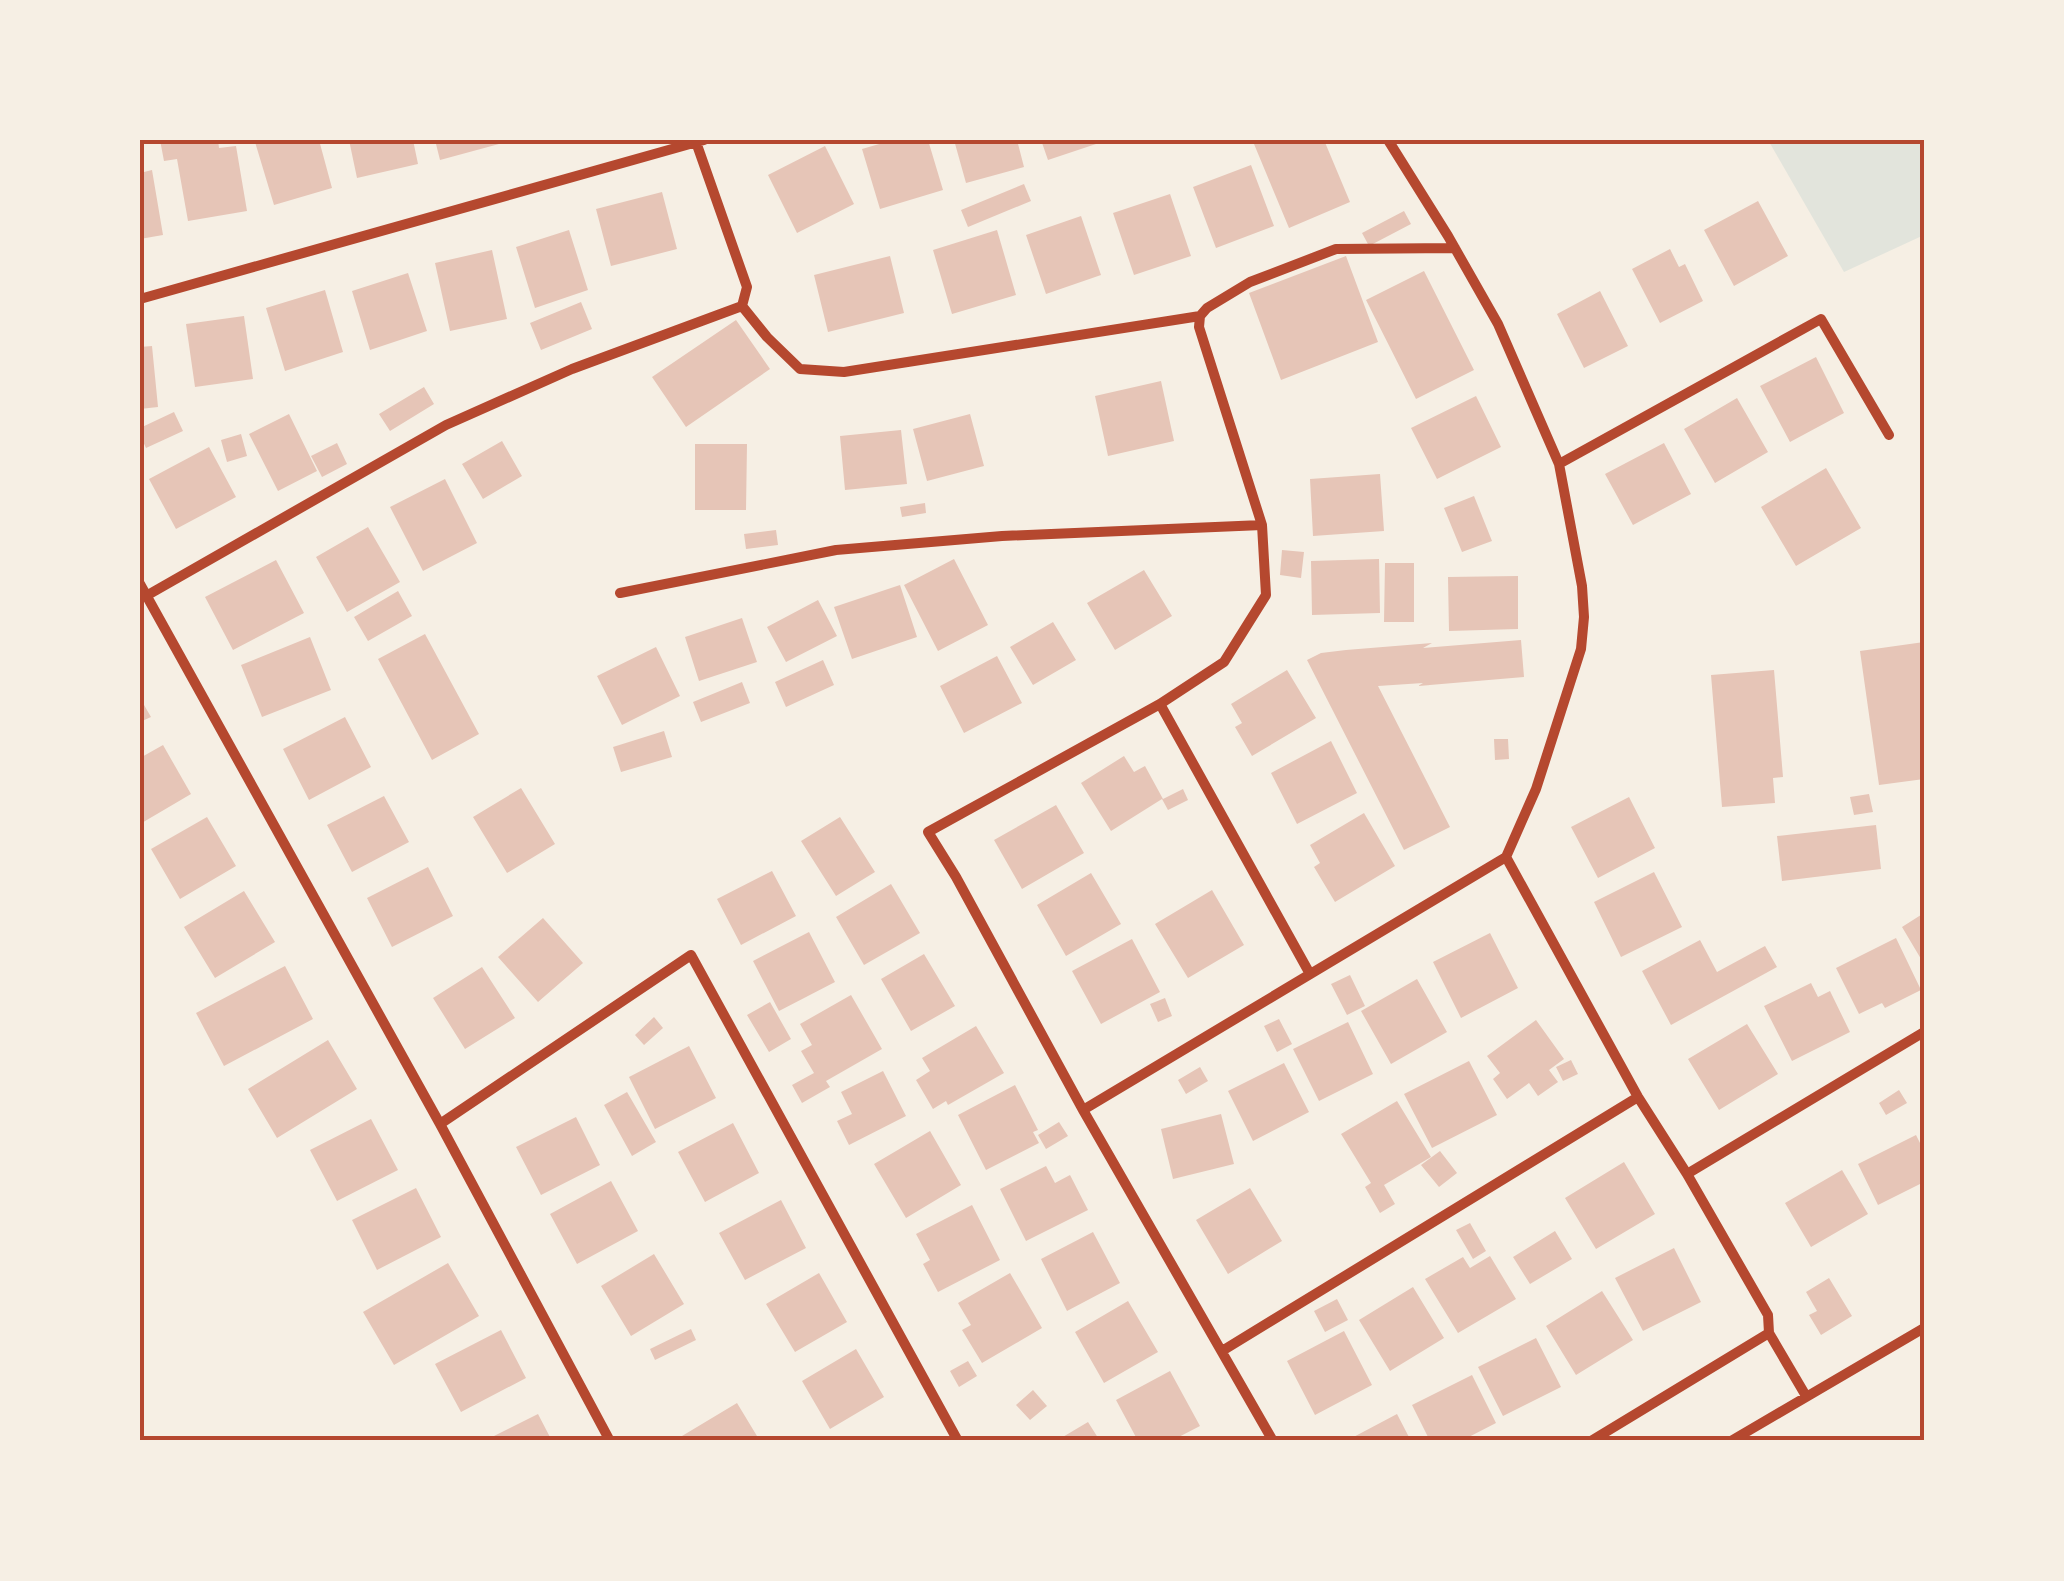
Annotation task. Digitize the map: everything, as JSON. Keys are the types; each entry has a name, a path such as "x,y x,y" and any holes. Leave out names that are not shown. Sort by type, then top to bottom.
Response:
{"street":[{"path":"1084,1110 1506,857 1536,789 1581,649 1582,586 1559,464 1498,324 1388,140"},
{"path":"140,298 700,141 747,287 742,306"},
{"path":"1274,1441 928,832 1160,704 1224,662 1266,595 1262,526 1199,328 1200,316 1206,308 1250,282 1336,248 1455,248"},
{"path":"742,306 800,368 844,372 1200,316"},
{"path":"146,596 446,424 572,369 742,306"},
{"path":"1559,464 1821,319 1889,435"},
{"path":"620,593 836,550 1002,536 1262,526"},
{"path":"140,584 440,1124 610,1441"},
{"path":"1160,704 1310,974"},
{"path":"1506,857 1638,1097 1768,1316 1769,1333 1806,1396"},
{"path":"440,1124 691,955 958,1441"},
{"path":"1687,1174 1924,1032"},
{"path":"1222,1351 1638,1097"},
{"path":"1731,1441 1924,1328"},
{"path":"1591,1441 1769,1333"}],"shaded area":[{"path":"1768,140 1924,140 1924,235 1844,272"}],"building":[{"path":"160,140 218,140 219,148 236,146 247,211 188,221 177,159 164,161"},
{"path":"319,140 332,188 274,205 255,142"},
{"path":"349,140 413,140 418,164 357,178"},
{"path":"435,140 498,140 499,144 440,160"},
{"path":"893,140 928,140 943,190 880,209 862,149"},
{"path":"954,140 1017,140 1024,167 966,183"},
{"path":"1041,140 1105,140 1105,141 1048,160"},
{"path":"1263,140 1324,140 1350,202 1289,228 1254,144"},
{"path":"825,146 854,204 797,233 768,175"},
{"path":"1251,165 1274,226 1216,248 1193,187"},
{"path":"152,170 163,235 140,239 140,173"},
{"path":"1024,184 1031,201 968,227 961,210"},
{"path":"662,192 677,249 611,266 596,209"},
{"path":"1170,194 1191,256 1134,275 1113,213"},
{"path":"1758,201 1788,256 1734,286 1704,230"},
{"path":"1404,211 1411,224 1369,246 1362,233"},
{"path":"1081,216 1101,275 1046,294 1026,235"},
{"path":"569,230 588,290 535,308 516,247"},
{"path":"997,230 1016,295 952,314 933,250"},
{"path":"1670,249 1679,267 1685,264 1703,301 1660,323 1632,269"},
{"path":"492,250 507,319 450,331 435,263"},
{"path":"890,256 904,313 828,332 814,275"},
{"path":"1346,256 1378,342 1281,380 1249,293"},
{"path":"1424,271 1474,370 1416,399 1366,300"},
{"path":"408,273 427,331 370,350 352,291"},
{"path":"325,290 343,352 285,371 266,308"},
{"path":"1600,291 1628,346 1584,368 1557,314"},
{"path":"581,302 592,329 541,350 530,323"},
{"path":"244,316 253,379 195,387 186,324"},
{"path":"736,320 770,369 686,427 652,377"},
{"path":"152,346 158,407 140,409 140,347"},
{"path":"1816,357 1844,413 1790,442 1760,386"},
{"path":"1161,381 1174,441 1108,456 1095,396"},
{"path":"424,387 434,404 390,431 379,414"},
{"path":"1476,396 1501,447 1437,479 1411,428"},
{"path":"1737,398 1768,452 1715,483 1684,429"},
{"path":"174,412 183,431 146,448 140,428"},
{"path":"289,414 317,471 278,491 249,434"},
{"path":"970,414 984,466 927,481 913,429"},
{"path":"901,430 907,484 845,490 840,436"},
{"path":"241,434 247,456 227,462 221,440"},
{"path":"502,441 522,476 483,499 462,464"},
{"path":"337,443 347,464 322,477 311,456"},
{"path":"1664,443 1691,494 1633,525 1605,474"},
{"path":"695,444 747,444 746,510 695,510"},
{"path":"209,447 236,497 176,529 149,479"},
{"path":"1826,468 1861,528 1796,566 1761,507"},
{"path":"1380,474 1384,531 1313,536 1310,479"},
{"path":"445,479 477,543 423,571 390,507"},
{"path":"1474,496 1492,541 1462,552 1444,508"},
{"path":"925,503 926,513 902,517 900,507"},
{"path":"368,527 400,582 347,612 316,557"},
{"path":"776,530 778,545 746,549 744,534"},
{"path":"1282,550 1304,552 1301,578 1280,575"},
{"path":"954,559 988,625 938,651 904,585"},
{"path":"1379,559 1380,613 1312,615 1311,561"},
{"path":"276,560 304,613 233,650 205,597"},
{"path":"1385,563 1414,563 1414,622 1384,622"},
{"path":"1144,570 1172,616 1115,650 1087,603"},
{"path":"1518,576 1518,629 1449,631 1448,577"},
{"path":"900,585 917,637 852,659 834,607"},
{"path":"398,591 412,616 368,641 354,617"},
{"path":"818,600 837,636 786,662 767,627"},
{"path":"742,618 757,662 699,681 685,637"},
{"path":"1053,622 1076,660 1033,685 1010,647"},
{"path":"425,634 479,734 432,760 378,659"},
{"path":"310,637 331,690 262,717 241,665"},
{"path":"1521,640 1524,677 1378,686 1450,827 1404,850 1307,660 1321,653 1346,650"},
{"path":"1924,642 1924,779 1879,785 1860,651"},
{"path":"656,647 680,696 622,725 597,676"},
{"path":"997,656 1022,703 964,733 940,686"},
{"path":"823,660 834,685 786,707 775,682"},
{"path":"1287,670 1316,718 1252,756 1235,727 1242,723 1231,704"},
{"path":"1774,670 1783,777 1773,778 1775,803 1722,807 1711,675"},
{"path":"742,682 750,703 701,722 693,702"},
{"path":"140,698 151,717 140,722"},
{"path":"345,717 371,767 309,800 283,749"},
{"path":"664,731 672,757 621,772 613,747"},
{"path":"1494,739 1508,739 1509,759 1495,760"},
{"path":"1331,741 1357,793 1297,824 1271,773"},
{"path":"163,745 191,794 140,824 140,758"},
{"path":"1124,756 1134,772 1145,766 1163,799 1183,789 1188,800 1168,810 1162,799 1111,831 1081,783"},
{"path":"521,788 555,844 507,873 473,817"},
{"path":"1869,794 1873,812 1854,815 1850,797"},
{"path":"384,796 409,842 352,872 327,825"},
{"path":"1629,797 1655,848 1598,878 1571,827"},
{"path":"1056,805 1084,853 1022,889 994,840"},
{"path":"1364,813 1395,866 1335,902 1314,867 1320,863 1310,845"},
{"path":"207,817 236,866 180,899 151,849"},
{"path":"840,817 875,872 836,896 801,841"},
{"path":"1876,825 1881,869 1782,881 1777,836"},
{"path":"428,867 453,916 392,947 367,898"},
{"path":"772,871 796,916 741,945 717,899"},
{"path":"1654,872 1682,927 1621,957 1594,902"},
{"path":"1091,873 1121,924 1066,956 1037,905"},
{"path":"891,884 920,933 864,965 836,917"},
{"path":"1212,890 1244,945 1188,978 1155,924"},
{"path":"244,891 275,942 215,978 184,927"},
{"path":"1924,913 1924,964 1902,927"},
{"path":"543,918 583,963 538,1002 498,957"},
{"path":"809,932 835,982 779,1011 753,961"},
{"path":"1490,933 1518,988 1461,1018 1433,962"},
{"path":"1896,938 1921,990 1885,1008 1882,1003 1859,1014 1836,968"},
{"path":"1132,939 1160,992 1101,1024 1072,971"},
{"path":"1700,940 1717,972 1765,946 1777,967 1671,1025 1642,971"},
{"path":"924,954 955,1006 911,1031 881,979"},
{"path":"285,966 313,1019 224,1066 196,1013"},
{"path":"482,967 515,1018 465,1049 433,998"},
{"path":"1350,975 1365,1006 1347,1015 1331,984"},
{"path":"1417,979 1447,1032 1391,1064 1361,1011"},
{"path":"1811,983 1818,997 1830,991 1850,1032 1792,1061 1764,1006"},
{"path":"851,995 882,1049 826,1081 830,1087 802,1103 792,1085 814,1073 801,1051 812,1045 800,1024"},
{"path":"1165,998 1172,1016 1158,1022 1150,1004"},
{"path":"770,1002 791,1039 769,1052 747,1015"},
{"path":"654,1017 663,1028 644,1045 635,1035"},
{"path":"1279,1019 1292,1044 1277,1052 1264,1026"},
{"path":"1536,1020 1564,1059 1549,1070 1558,1082 1538,1096 1529,1083 1507,1099 1493,1079 1500,1073 1487,1056"},
{"path":"1348,1022 1373,1074 1319,1101 1293,1049"},
{"path":"1747,1024 1778,1074 1719,1110 1688,1059"},
{"path":"976,1026 1004,1073 948,1105 946,1101 933,1109 916,1080 930,1071 922,1058"},
{"path":"328,1040 357,1089 277,1138 248,1089"},
{"path":"689,1046 716,1098 655,1129 629,1077"},
{"path":"1571,1060 1578,1074 1563,1081 1556,1067"},
{"path":"1469,1061 1497,1115 1432,1148 1404,1094"},
{"path":"1284,1063 1309,1112 1253,1141 1228,1091"},
{"path":"1200,1067 1208,1081 1186,1094 1178,1080"},
{"path":"883,1071 906,1116 849,1145 837,1121 852,1114 841,1092"},
{"path":"1015,1085 1038,1130 1033,1132 1039,1143 986,1170 958,1115"},
{"path":"1899,1090 1907,1103 1886,1115 1879,1103"},
{"path":"627,1092 656,1142 632,1156 604,1105"},
{"path":"1397,1101 1431,1157 1384,1185 1395,1204 1380,1213 1365,1187 1371,1183 1341,1134"},
{"path":"1221,1114 1234,1164 1173,1179 1161,1129"},
{"path":"576,1117 600,1165 541,1195 516,1147"},
{"path":"371,1119 398,1170 337,1201 310,1150"},
{"path":"1059,1122 1068,1136 1046,1149 1038,1135"},
{"path":"733,1123 759,1173 705,1202 678,1152"},
{"path":"930,1131 961,1185 906,1218 874,1164"},
{"path":"1916,1135 1924,1151 1924,1182 1878,1205 1858,1164"},
{"path":"1440,1151 1457,1173 1439,1187 1421,1165"},
{"path":"1624,1162 1655,1214 1596,1249 1565,1198"},
{"path":"1046,1166 1055,1183 1070,1175 1088,1210 1026,1241 1000,1189"},
{"path":"1842,1170 1868,1214 1811,1247 1785,1203"},
{"path":"611,1181 638,1231 577,1264 550,1214"},
{"path":"416,1188 441,1237 377,1270 352,1220"},
{"path":"1250,1188 1282,1241 1228,1274 1196,1220"},
{"path":"781,1200 806,1248 745,1280 719,1233"},
{"path":"972,1205 1000,1260 938,1292 923,1264 930,1260 916,1234"},
{"path":"1470,1223 1486,1251 1473,1259 1456,1230"},
{"path":"1555,1231 1572,1259 1530,1284 1513,1257"},
{"path":"1093,1232 1120,1283 1067,1311 1041,1259"},
{"path":"1674,1248 1701,1302 1643,1331 1615,1278"},
{"path":"654,1254 684,1304 631,1336 601,1286"},
{"path":"1490,1256 1516,1299 1458,1333 1425,1279 1463,1257 1470,1268"},
{"path":"448,1263 479,1316 394,1365 363,1312"},
{"path":"819,1273 847,1322 795,1352 766,1304"},
{"path":"1010,1273 1042,1328 982,1363 962,1330 971,1325 958,1303"},
{"path":"1829,1278 1852,1316 1821,1335 1809,1315 1817,1311 1806,1292"},
{"path":"1413,1287 1444,1338 1390,1371 1359,1320"},
{"path":"1602,1291 1633,1340 1576,1375 1546,1326"},
{"path":"1337,1299 1348,1320 1325,1332 1314,1311"},
{"path":"1128,1301 1158,1352 1104,1383 1075,1332"},
{"path":"691,1329 696,1340 655,1360 650,1349"},
{"path":"501,1330 526,1378 461,1412 435,1364"},
{"path":"1344,1331 1372,1385 1315,1415 1287,1361"},
{"path":"1536,1338 1561,1387 1503,1416 1478,1367"},
{"path":"856,1349 884,1397 830,1429 802,1381"},
{"path":"968,1361 977,1376 959,1387 950,1371"},
{"path":"1170,1371 1200,1426 1171,1441 1138,1441 1116,1400"},
{"path":"1472,1375 1496,1423 1461,1441 1430,1441 1412,1405"},
{"path":"1033,1390 1047,1406 1030,1420 1016,1405"},
{"path":"737,1403 760,1441 685,1441 682,1436"},
{"path":"538,1414 552,1441 484,1441"},
{"path":"1397,1414 1411,1441 1346,1441"},
{"path":"1088,1422 1100,1441 1056,1441"}]}
